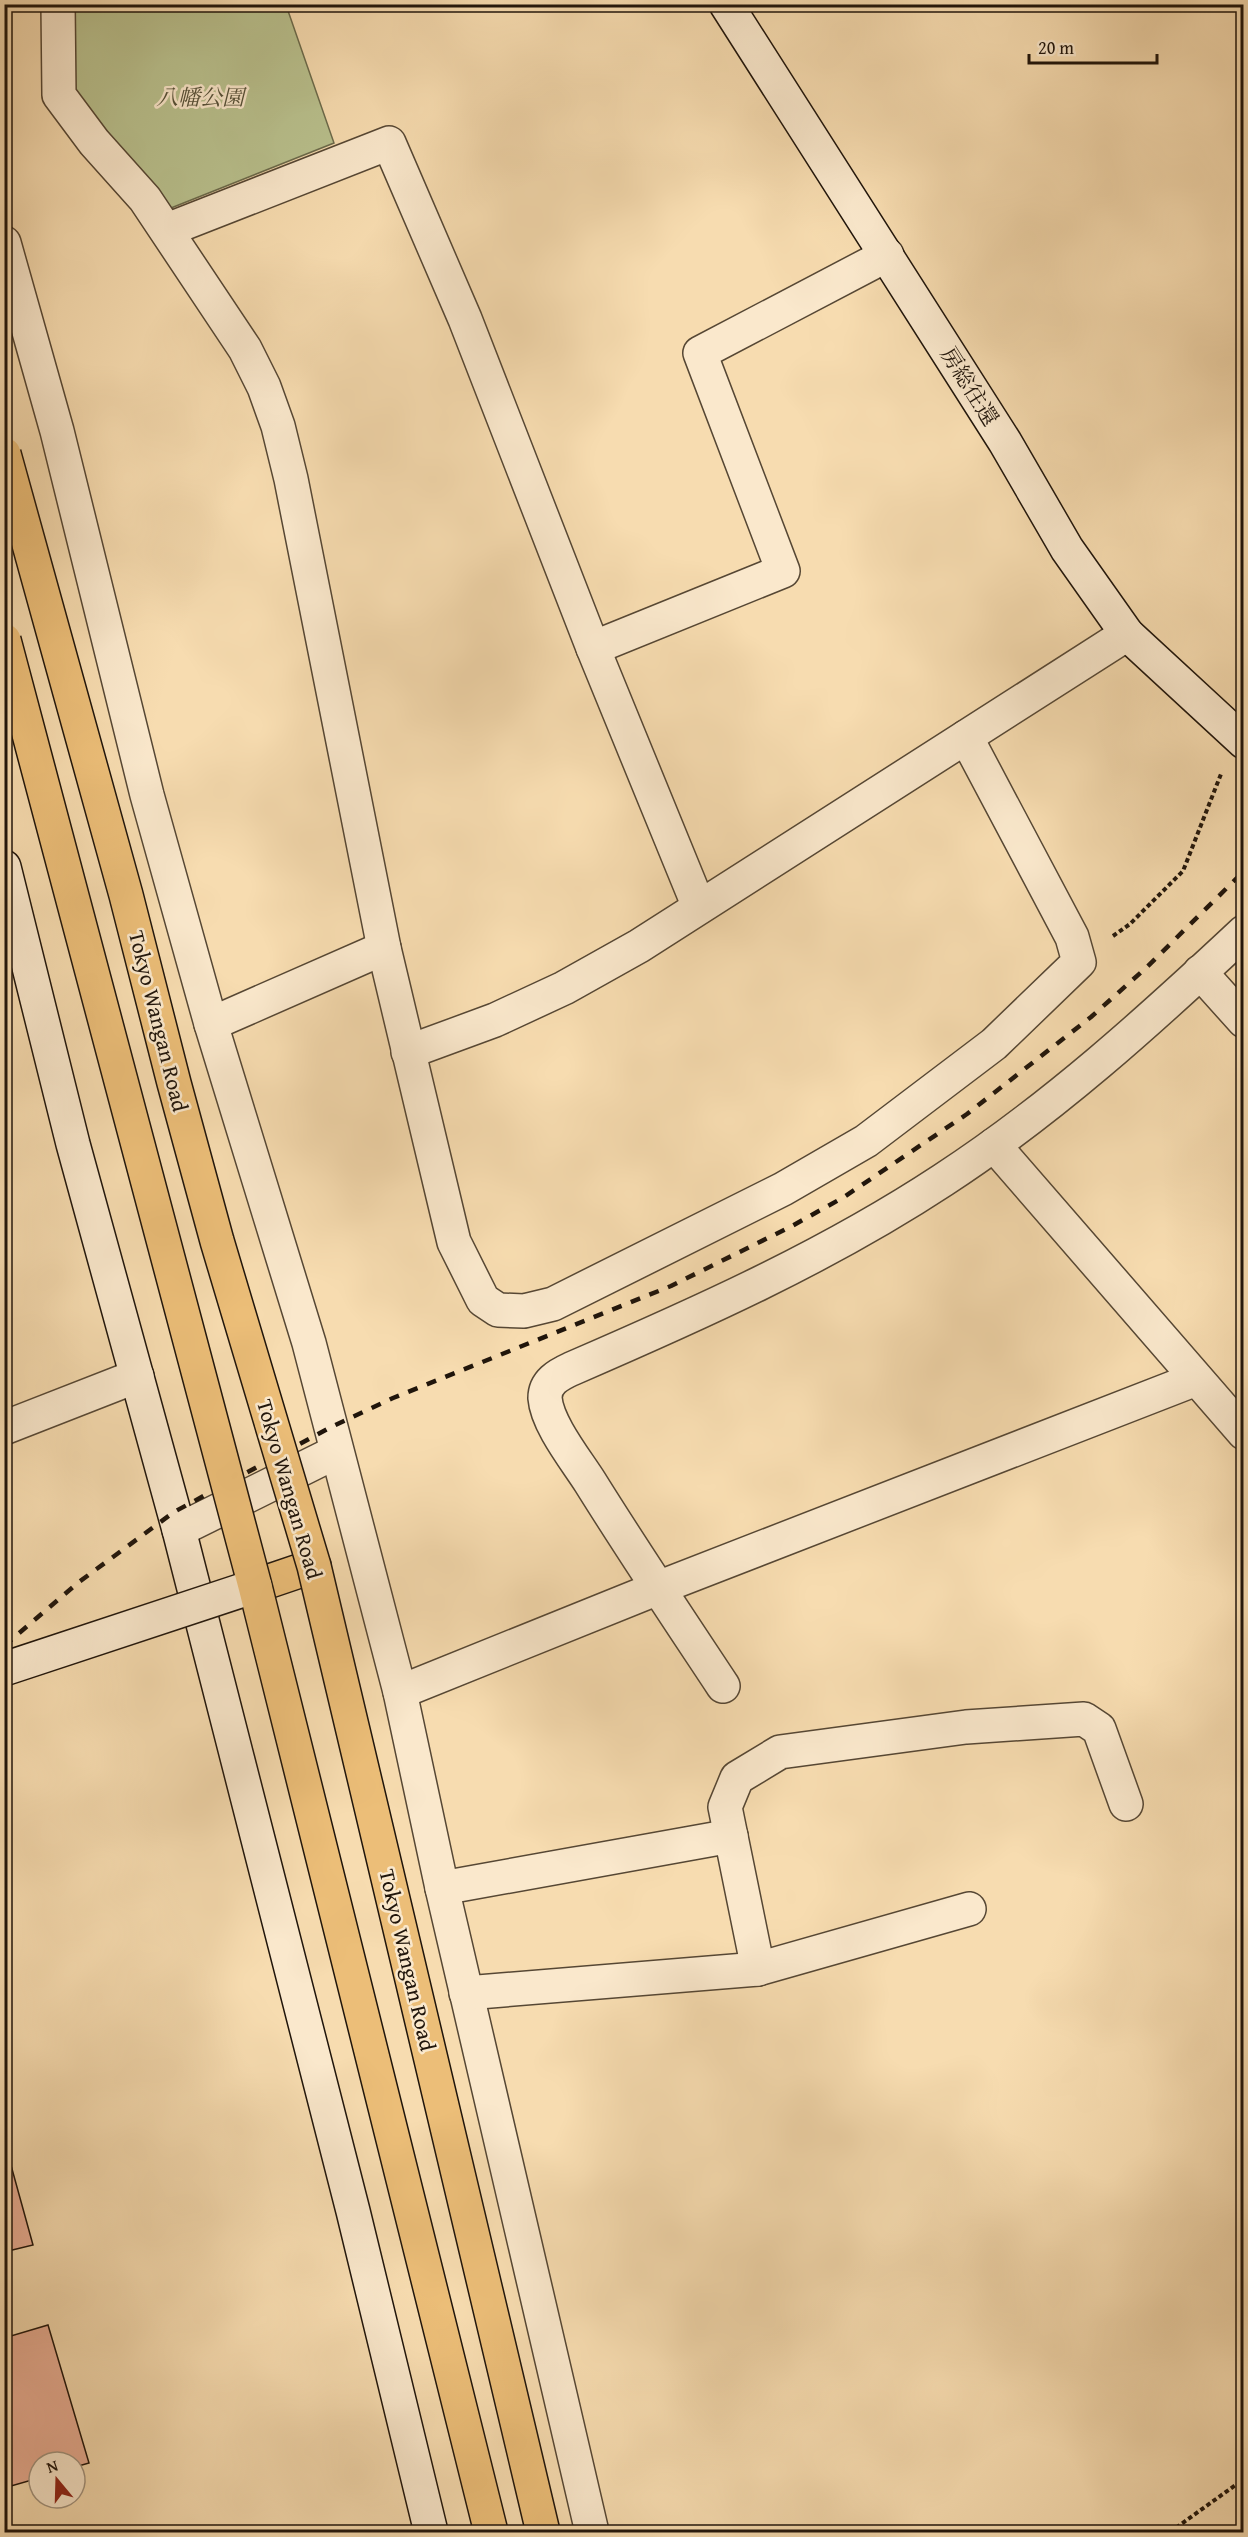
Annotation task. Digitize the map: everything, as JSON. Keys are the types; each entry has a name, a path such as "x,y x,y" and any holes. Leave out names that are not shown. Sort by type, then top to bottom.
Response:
{"highway":[{"name":"Tokyo Wangan Road","path":"4,454 126,895 214,1230 314,1566 543,2532"},
{"path":"4,640 255,1586 491,2532"},
{"path":"255,1586 314,1566"}],"street":[{"path":"58,4 59,95 94,142 145,199 167,230 245,349 264,387 278,426 294,491 384,948 408,1052 454,1242 483,1300 498,1310 524,1311 553,1304 783,1189 866,1141 994,1044 1079,962 1072,937 966,737"},
{"name":"房総往還","path":"726,4 1005,442 1067,549 1127,634 1240,739"},
{"path":"167,230 388,143 465,319 593,648 699,907"},
{"path":"4,243 57,431 147,795 211,1024 309,1343 400,1692 442,1888 592,2532"},
{"path":"593,648 783,571 700,353 887,255"},
{"path":"408,1052 495,1020 564,988 639,946 881,794 1127,634"},
{"path":"4,867 73,1144 179,1530 353,2211 431,2532"},
{"path":"723,1686 559,1433 545,1397 548,1384 571,1369 723,1302 863,1229 943,1181 994,1145 1101,1062 1244,932"},
{"path":"211,1024 384,948"},
{"path":"1200,972 1244,1021"},
{"path":"994,1145 1244,1433"},
{"path":"4,1428 137,1376"},
{"path":"400,1692 658,1588 1196,1379"},
{"path":"179,1530 336,1452"},
{"path":"4,1669 255,1586"},
{"path":"758,1968 725,1807 737,1778 780,1752 966,1727 1084,1719 1099,1729 1126,1804"},
{"path":"442,1888 731,1836"},
{"path":"466,1993 758,1968 969,1909"}],"path":[{"path":"1079,962 1130,924 1182,871 1240,739"},
{"path":"1170,2532 1244,2479"}],"green space":[{"name":"八幡公園","path":"71,5 286,5 334,143 171,208 74,92"}],"building":[{"path":"4,2140 33,2245 4,2252"},
{"path":"48,2325 85,2450 27,2450 27,2481 4,2488 4,2338"}],"railway":[{"path":"4,1646 79,1582 174,1512 331,1427 393,1398 671,1286 792,1226 844,1197 967,1114 1091,1017 1147,967 1244,871"}]}
